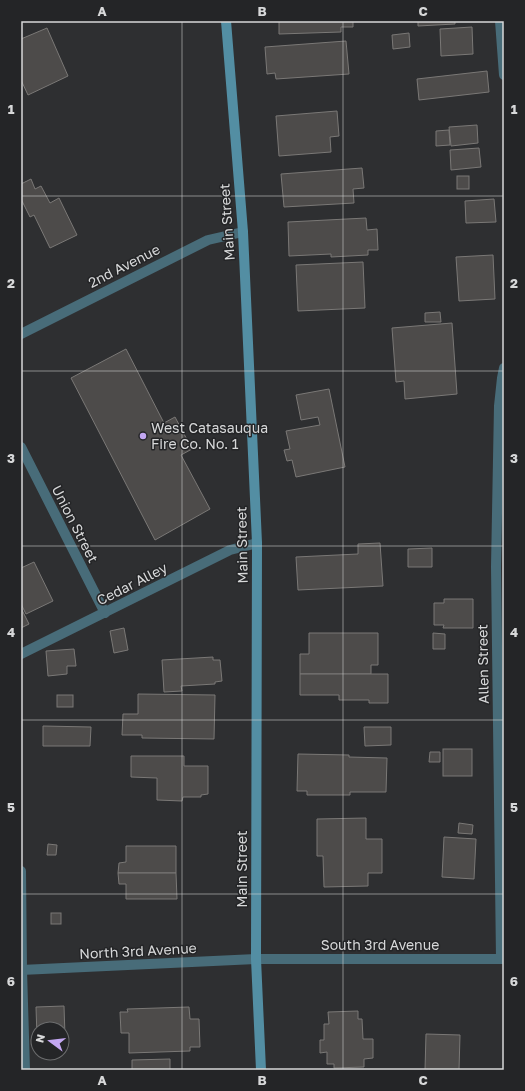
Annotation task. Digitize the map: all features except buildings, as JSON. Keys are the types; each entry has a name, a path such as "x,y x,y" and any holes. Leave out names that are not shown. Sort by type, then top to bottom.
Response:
{"main road":[{"name":"Main Street","path":"226,21 243,232 257,543 256,959 260,1070"}],"street":[{"path":"500,21 504,76"},
{"name":"2nd Avenue","path":"21,334 208,240 243,232"},
{"name":"Allen Street","path":"502,959 496,567 499,406 504,368"},
{"name":"Union Street","path":"21,447 105,613"},
{"name":"Cedar Alley","path":"21,654 230,550 257,543"},
{"path":"21,871 21,970 25,1070"},
{"name":"South 3rd Avenue","path":"256,959 502,959"},
{"name":"North 3rd Avenue","path":"21,970 256,959"}],"place":[{"name":"West Catasauqua Fire Co. No. 1","path":"143,436"}]}
